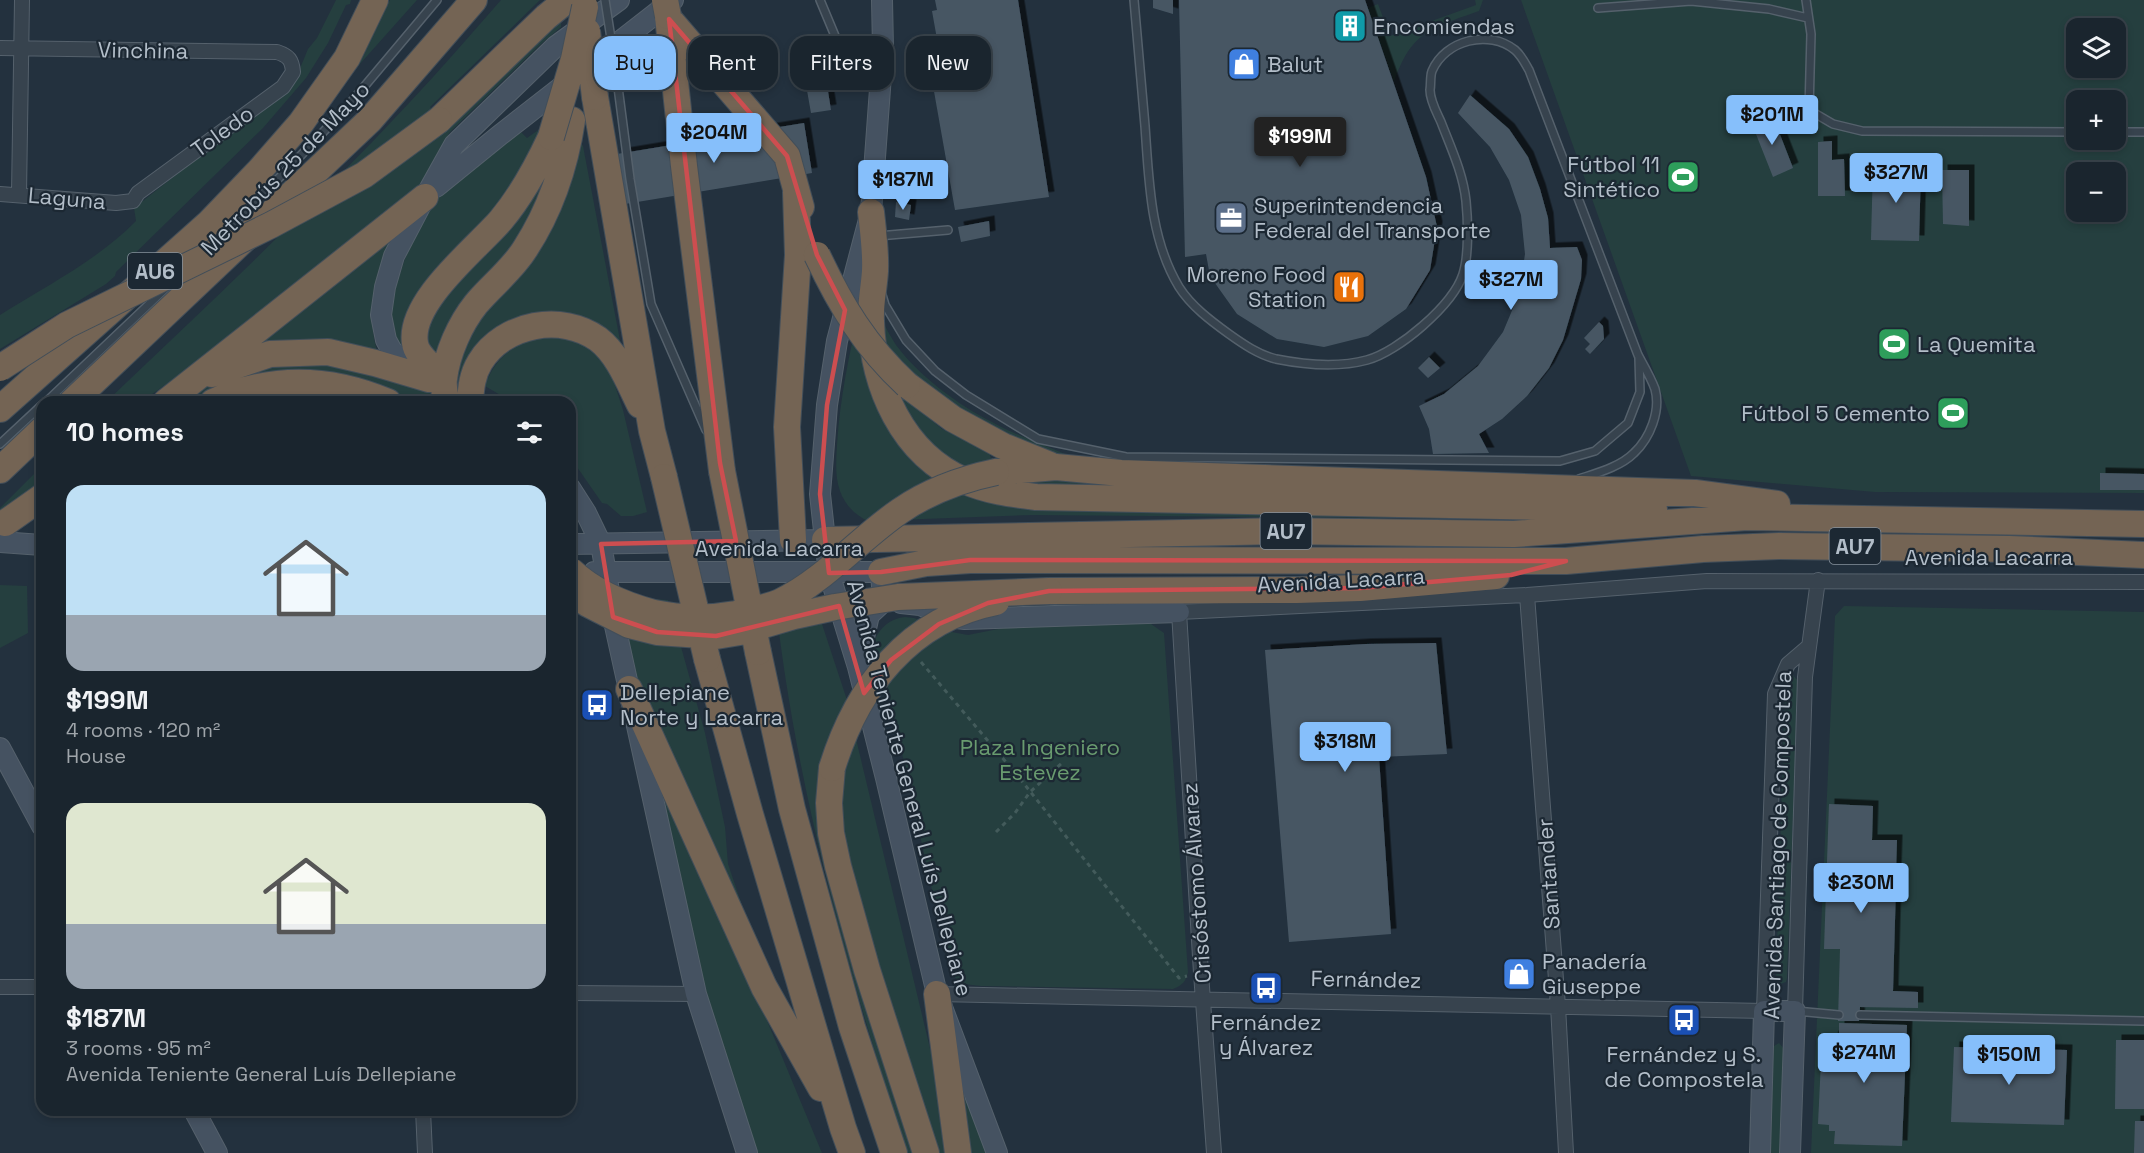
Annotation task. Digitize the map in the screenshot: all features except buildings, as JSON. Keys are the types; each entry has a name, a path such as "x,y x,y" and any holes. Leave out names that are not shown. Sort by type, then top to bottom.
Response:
{"highway":[{"name":"AU6","path":"0,409 209,223 301,123 347,58 375,0"},
{"name":"AU6","path":"78,396 370,120 474,0"},
{"path":"429,375 414,340 425,307 450,271 500,221 519,197 534,172 551,137 574,59 585,2"},
{"path":"585,2 595,97 652,431 707,659 750,814 852,1153"},
{"path":"0,368 67,325 271,225 364,175 439,120 546,17 585,2"},
{"path":"669,9 787,156 796,192 817,255 836,296 865,340 886,366 907,385 953,419 1047,468"},
{"path":"669,9 685,178 721,467 758,652 799,832 852,1028 894,1153"},
{"path":"445,396 443,380 455,339 465,319 513,266 535,234 557,189 567,152 572,120 574,59"},
{"path":"794,540 787,427 798,255 796,192"},
{"path":"174,396 424,197"},
{"path":"872,224 875,269 870,318 881,380 898,422 920,451 941,469 965,481 1007,494 1036,497 1671,509 1747,517"},
{"path":"470,396 471,381 480,362 505,338 529,327 552,324 575,327 599,340 615,358 652,431"},
{"path":"195,380 270,354 328,352 429,375"},
{"path":"227,396 238,391 271,384 298,382 338,385 373,396"},
{"path":"0,470 36,436"},
{"path":"576,576 593,589 635,608 670,616 714,618 759,609 779,602 807,586 899,511 921,498 962,479 996,472 1047,468 1121,473 1695,493 1894,520"},
{"path":"2,538 36,503"},
{"name":"AU7","path":"825,540 1279,531 1514,534 1747,517 2144,525"},
{"name":"AU7","path":"881,572 926,563 970,560 1566,561 1703,549 1779,546 1998,549 2144,555"},
{"path":"576,596 629,625 657,632 716,636 835,607 898,597 1049,591 1360,588 1511,575 1566,561"},
{"path":"926,1153 867,970 838,866 831,833 829,803 832,768 840,741 860,700 891,660 920,636 958,614 988,603 1049,591"},
{"path":"629,689 764,987 843,1128"},
{"path":"937,994 958,1153"}],"street":[{"path":"19,194 22,0"},
{"path":"429,375 392,351 386,340 381,315 385,287 394,256 454,145 556,46 619,0"},
{"name":"Avenida Teniente General Luís Dellepiane","path":"882,0 883,48 872,224 837,341 828,394 820,494 829,573 858,667 937,994 997,1153"},
{"path":"424,197 476,154 669,9"},
{"name":"Vinchina","path":"0,48 277,52 286,55"},
{"name":"Toledo","path":"133,201 138,193 283,87 293,72 292,61 286,55"},
{"name":"Laguna","path":"0,194 116,202 133,201"},
{"path":"576,497 602,544 615,626 696,994 747,1153"},
{"path":"2,538 36,543"},
{"name":"Avenida Lacarra","path":"576,544 825,540"},
{"name":"Avenida Lacarra","path":"576,571 881,572 883,602 920,605 938,614 965,618 1179,612 1527,595 1707,581 2144,582"},
{"name":"Avenida Santiago de Compostela","path":"1790,1153 1805,677 1818,580"},
{"name":"Santander","path":"1527,595 1558,1006 1566,1153"},
{"path":"858,667 869,615 883,602"},
{"name":"Crisóstomo Álvarez","path":"1179,612 1214,1153"},
{"name":"Avenida Santiago de Compostela","path":"1760,1153 1775,694 1788,664 1809,646"},
{"path":"0,748 36,815"},
{"path":"0,987 36,987"},
{"path":"576,993 696,994"},
{"name":"Fernández","path":"937,994 1795,1011"},
{"path":"197,1116 217,1153"},
{"path":"423,1116 424,1153"}],"lane":[{"name":"Metrobús 25 de Mayo","path":"52,396 113,340 285,172 347,107 437,0"},
{"path":"820,0 835,36"},
{"path":"1134,0 1152,213 1161,244 1180,288 1207,318 1236,339 1266,356 1295,363 1332,366 1370,360 1428,323 1448,301 1463,274 1467,242 1466,201 1459,168 1430,94 1432,71 1447,51 1464,41 1488,39 1503,43 1516,51 1529,70 1638,355 1655,390 1657,411 1649,431 1634,454 1608,469 1554,488"},
{"path":"1806,0 1811,34 1809,110 1833,124 1862,131 2066,132"},
{"path":"1598,8 1691,1 1760,8 1808,18"},
{"path":"585,2 615,64 630,179 651,304 721,467"},
{"path":"2126,132 2144,132"},
{"path":"872,224 948,230"},
{"path":"875,269 885,305 906,340 935,371 966,395 1038,439 1126,458 1560,461 1595,452 1628,423 1640,392 1638,355"},
{"path":"0,444 36,411"},
{"path":"1795,1011 1839,1015"},
{"path":"1860,1016 2144,1021"}],"path":[{"path":"920,662 1030,792 1179,978 1201,973"},
{"path":"996,832 1015,813 1030,792 1064,761"}],"highlighted area":[{"path":"669,19 787,156 817,255 845,310 827,405 820,494 829,573 881,572 970,560 1566,561 1511,575 1360,588 1049,591 988,603 939,624 891,660 864,693 839,606 716,636 657,632 613,617 601,544 736,541 720,463"}],"green space":[{"path":"336,0 351,0 350,4 346,5 328,43 306,78 263,128 106,284 0,349 0,315 71,272 105,248 136,221 134,208 296,78 308,49 317,38"},
{"path":"390,0 417,0 359,65 388,3"},
{"path":"501,0 540,0 430,107 447,128 561,20 561,27 450,132 417,193 209,354 150,396 112,396 336,179 422,90"},
{"path":"1475,0 1483,0 1479,11 1436,27 1416,41 1408,51 1394,82 1368,8 1378,4 1390,36 1476,5"},
{"name":"La Quemita","path":"1521,0 2144,0 2144,493 1875,492 1691,476"},
{"path":"544,126 536,147 404,350 391,327 389,313 392,297 407,253 436,198 521,132 527,138"},
{"path":"580,142 583,146 622,351 536,315 463,396 455,396 461,350"},
{"path":"547,165 550,179 509,255 441,396 400,396 379,386 209,392 202,396 191,396 207,385 238,371 314,358 390,375 423,335 436,308"},
{"path":"394,236 376,296 374,311 373,326 379,356 260,344"},
{"path":"860,308 869,366 957,486 1523,519 1032,515 868,521 855,513 845,501 838,486 836,469 843,393"},
{"path":"880,316 894,342 905,356 952,398 1002,427 1072,457 1038,448 902,396 942,429 989,452 998,481 1063,479 1314,488 1010,488 943,461 894,401"},
{"path":"548,335 580,342 596,352 611,373 623,410 647,512 633,516 621,516 607,504 602,503 576,466 576,396 502,396 485,386 489,375 501,358 526,341"},
{"path":"293,391 325,396 268,396"},
{"path":"36,472 36,488 0,517 0,508"},
{"path":"0,585 27,586 28,633 0,648"},
{"path":"774,589 790,589 820,618 846,697 939,1086 952,1153 935,1153 912,1083 824,768 914,1153 907,1153 885,1084 825,875 809,804 783,661"},
{"path":"629,598 668,600 705,733 725,827 728,864 746,917 634,682 622,604"},
{"path":"1844,606 2144,612 2144,1153 1811,1153 1835,616"},
{"name":"Plaza Ingeniero Estevez","path":"905,617 914,618 946,631 968,635 1008,627 1142,623 1151,624 1164,633 1188,972 1182,984 1173,989 981,986 966,984 956,979 946,954 888,689 878,669 873,650 880,630 891,621"},
{"path":"1792,674 1798,681 1787,978 1786,982 1780,984 1776,979 1785,685 1789,675"},
{"path":"661,797 665,797 746,970 822,1153 757,1153 711,1009 688,921"},
{"path":"1779,1043 1785,1050 1781,1153 1769,1153 1772,1054 1774,1046"},
{"path":"957,1068 987,1153 971,1153"}],"place":[{"name":"Encomiendas","path":"1350,26"},
{"name":"Balut","path":"1244,64"},
{"name":"Fútbol 11 Sintético","path":"1683,177"},
{"name":"Superintendencia Federal del Transporte","path":"1231,218"},
{"name":"Moreno Food Station","path":"1349,287"},
{"name":"La Quemita","path":"1894,344"},
{"name":"Fútbol 5 Cemento","path":"1953,413"},
{"name":"Dellepiane Norte y Lacarra","path":"597,705"},
{"name":"Panadería Giuseppe","path":"1519,974"},
{"name":"Fernández y Álvarez","path":"1266,988"},
{"name":"Fernández y S. de Compostela","path":"1684,1020"}]}
